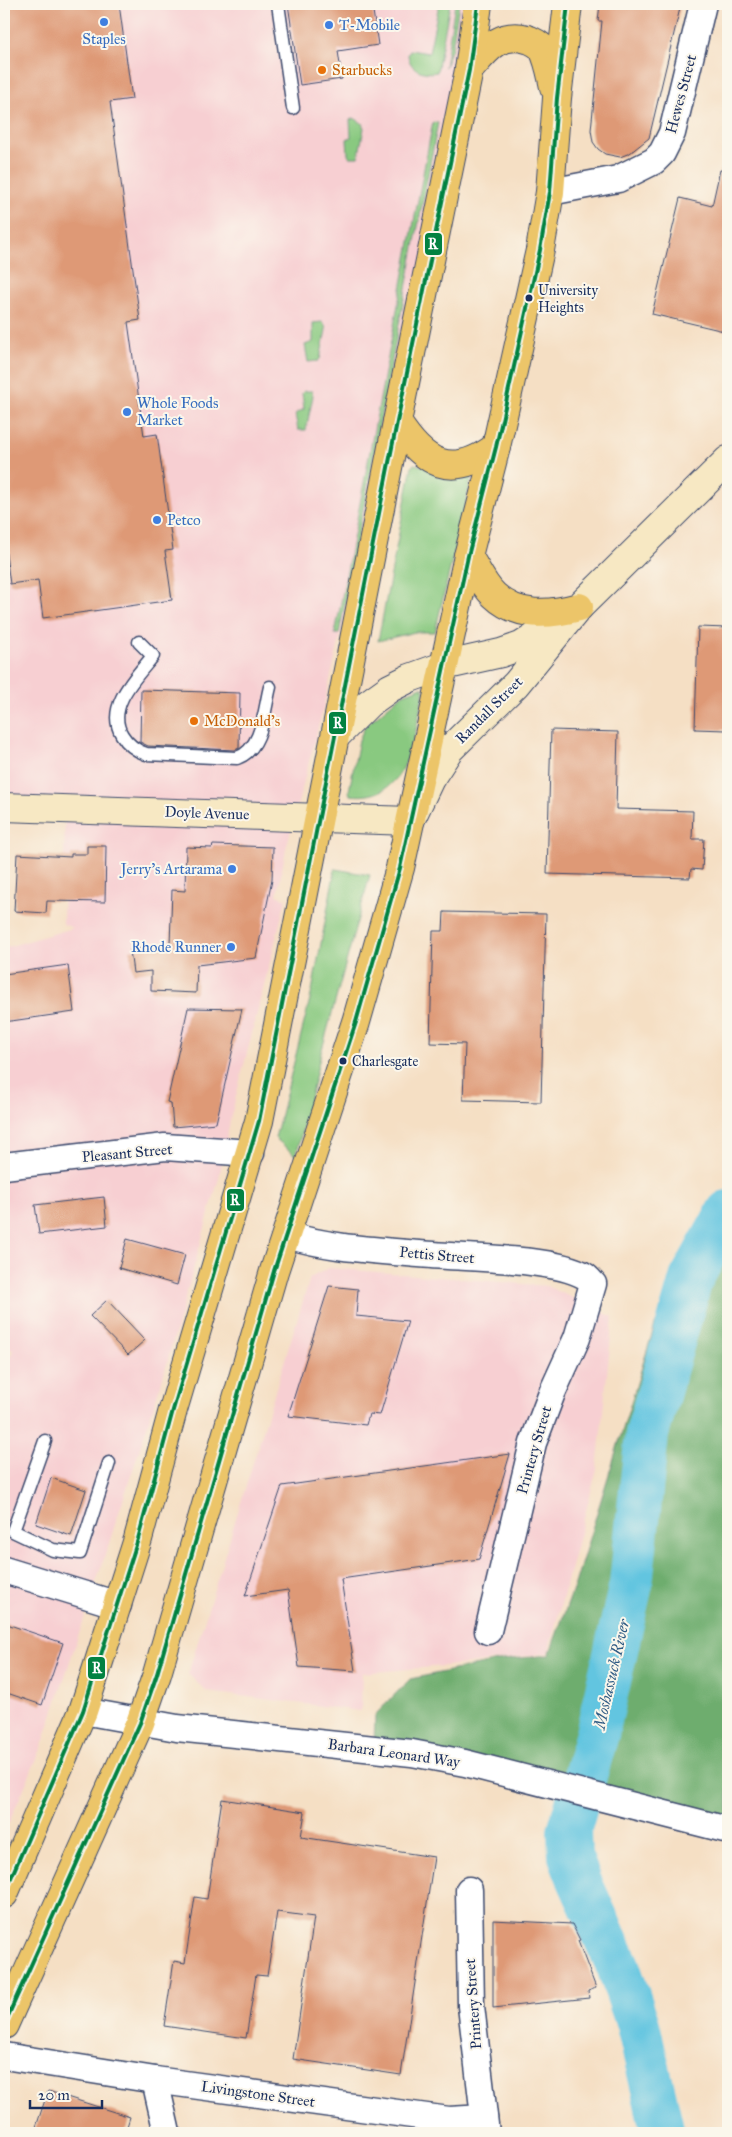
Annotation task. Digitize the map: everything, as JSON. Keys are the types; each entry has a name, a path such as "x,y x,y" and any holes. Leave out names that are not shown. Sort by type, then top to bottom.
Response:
{"main road":[{"path":"4,1894 83,1711 138,1539 173,1410 251,1153 259,1121 397,422 469,70 478,4"},
{"path":"4,2025 140,1722 157,1674 271,1281 356,1022 397,878 468,556 496,447 540,250 550,192 557,98 568,4"},
{"path":"469,70 489,48 500,40 515,36 530,39 542,48 549,64 557,98"},
{"path":"397,422 411,443 424,456 438,463 451,465 466,463 480,459 496,447"},
{"name":"Randall Street","path":"410,821 430,779 450,750 522,677 579,607 728,460"},
{"path":"468,556 493,594 507,604 524,611 540,614 558,613 579,607"},
{"name":"Randall Street","path":"336,736 357,714 390,688 410,678 443,666 501,653 521,646 579,607"},
{"name":"Doyle Avenue","path":"4,807 410,821"}],"street":[{"name":"Hewes Street","path":"550,192 618,179 654,161 662,152 672,133 703,4"},
{"name":"Pleasant Street","path":"4,1166 165,1147 251,1153"},
{"name":"Pettis Street","path":"287,1235 315,1243 418,1254 544,1264 571,1270 586,1276"},
{"name":"Printery Street","path":"488,1631 533,1443 552,1393 577,1338 593,1284 586,1276"},
{"path":"4,1570 118,1605"},
{"name":"Barbara Leonard Way","path":"83,1711 140,1722 412,1753 465,1763 553,1784 726,1830"},
{"name":"Printery Street","path":"469,1890 471,2006 485,2126"},
{"name":"Livingstone Street","path":"4,2056 155,2080 485,2126"},
{"path":"155,2080 167,2133"}],"lane":[{"path":"278,4 293,108"},
{"path":"139,642 153,656 132,682 118,706 116,726 127,743 135,750 146,754 237,758 246,755 255,743 270,686"},
{"path":"45,1441 13,1531 53,1550 80,1553 109,1463"}],"shaded area":[{"path":"4,4 478,4 401,384 323,709 286,849 277,895 286,899 231,1116 219,1178 163,1377 112,1534 41,1749 4,1834 4,1366 13,1351 11,1348 4,1347 4,948 73,928 63,924 65,805 4,803"},
{"path":"329,1268 547,1286 613,1317 597,1469 548,1653 468,1664 362,1673 361,1711 207,1692 188,1674 310,1278"}],"green space":[{"path":"439,4 450,4 437,72 422,72 413,67 408,53 410,50 429,53"},
{"path":"455,4 459,4 452,48 445,67"},
{"path":"354,118 362,123 364,128 358,157 350,157 348,155 347,139 351,137 350,120"},
{"path":"433,122 438,123 339,634 335,634"},
{"path":"322,322 326,330 320,359 308,362 305,345 313,342 313,323"},
{"path":"304,391 312,391 313,396 306,430 298,430 295,414 304,409 302,393"},
{"path":"414,464 472,476 435,632 415,632 378,641 412,466"},
{"path":"422,687 424,691 417,726 406,762 398,777 386,788 370,795 350,795 349,791 359,740 365,726 403,694"},
{"path":"335,869 370,875 321,1053 296,1156 275,1138 312,991"},
{"path":"728,1252 728,1825 374,1743 375,1715 410,1679 503,1660 549,1655 575,1584 655,1325 676,1283"}],"building":[{"path":"4,4 119,4 132,99 110,102 140,320 128,322 144,436 157,434 173,550 165,551 172,600 43,618 38,580 10,584 4,540"},
{"path":"288,4 372,4 378,45 338,51 342,79 300,85"},
{"path":"600,4 681,4 649,138 630,153 620,157 605,154 598,149 593,142 591,130 602,21 598,21"},
{"path":"720,170 728,171 728,332 652,314 680,198 712,206"},
{"path":"698,627 728,628 728,721 726,720 726,730 695,729"},
{"name":"McDonald's","path":"141,690 240,693 239,748 235,750 148,746 140,742"},
{"path":"551,730 618,732 616,809 693,811 692,839 704,839 702,870 691,869 690,878 547,874"},
{"path":"213,845 273,847 272,880 256,958 197,965 196,993 151,991 151,971 133,973 130,950 170,944 172,890 185,891 186,847 212,848"},
{"path":"87,846 106,846 105,902 47,901 46,913 14,911 17,854 71,857 71,854 87,854"},
{"path":"444,912 546,914 541,1102 463,1100 465,1044 430,1043 433,931 443,931"},
{"path":"68,965 74,1012 4,1022 4,974"},
{"path":"188,1008 242,1009 216,1123 173,1127 171,1103 167,1102"},
{"path":"104,1197 107,1226 39,1234 35,1205"},
{"path":"127,1239 185,1255 177,1285 119,1268"},
{"path":"329,1286 358,1289 356,1316 408,1321 380,1415 369,1414 366,1425 288,1416"},
{"path":"107,1300 145,1340 128,1355 90,1316"},
{"path":"510,1454 479,1559 341,1579 355,1671 299,1667 288,1590 245,1596 282,1486"},
{"path":"51,1478 86,1490 71,1536 36,1524"},
{"path":"4,1623 63,1643 42,1705 4,1692"},
{"path":"222,1799 305,1812 301,1837 434,1857 401,2075 293,2059 314,1917 277,1912 267,1976 256,1975 246,2038 164,2026 174,1961 185,1963 195,1897 207,1899"},
{"path":"493,1920 572,1924 580,1940 578,1941 596,1988 588,1991 589,1998 493,2008"},
{"path":"48,2091 130,2117 125,2133 34,2133"}],"waterway":[{"name":"Moshassuck River","path":"663,2133 638,2025 618,1966 570,1856 569,1831 597,1734 631,1584 647,1434 691,1279 728,1212"}],"transit line":[{"name":"R","path":"4,1894 83,1711 138,1539 173,1410 259,1121 397,422 469,70 478,4"},
{"name":"R","path":"4,2025 140,1723 157,1674 274,1271 356,1022 400,868 468,556 496,447 540,250 550,192 557,98 568,4"}],"place":[{"name":"Staples","path":"104,22"},
{"name":"T-Mobile","path":"329,25"},
{"name":"Starbucks","path":"322,70"},
{"name":"University Heights","path":"529,298"},
{"name":"Whole Foods Market","path":"127,412"},
{"name":"Petco","path":"157,520"},
{"name":"McDonald's","path":"194,721"},
{"name":"Jerry's Artarama","path":"232,869"},
{"name":"Rhode Runner","path":"231,947"},
{"name":"Charlesgate","path":"343,1061"}]}
